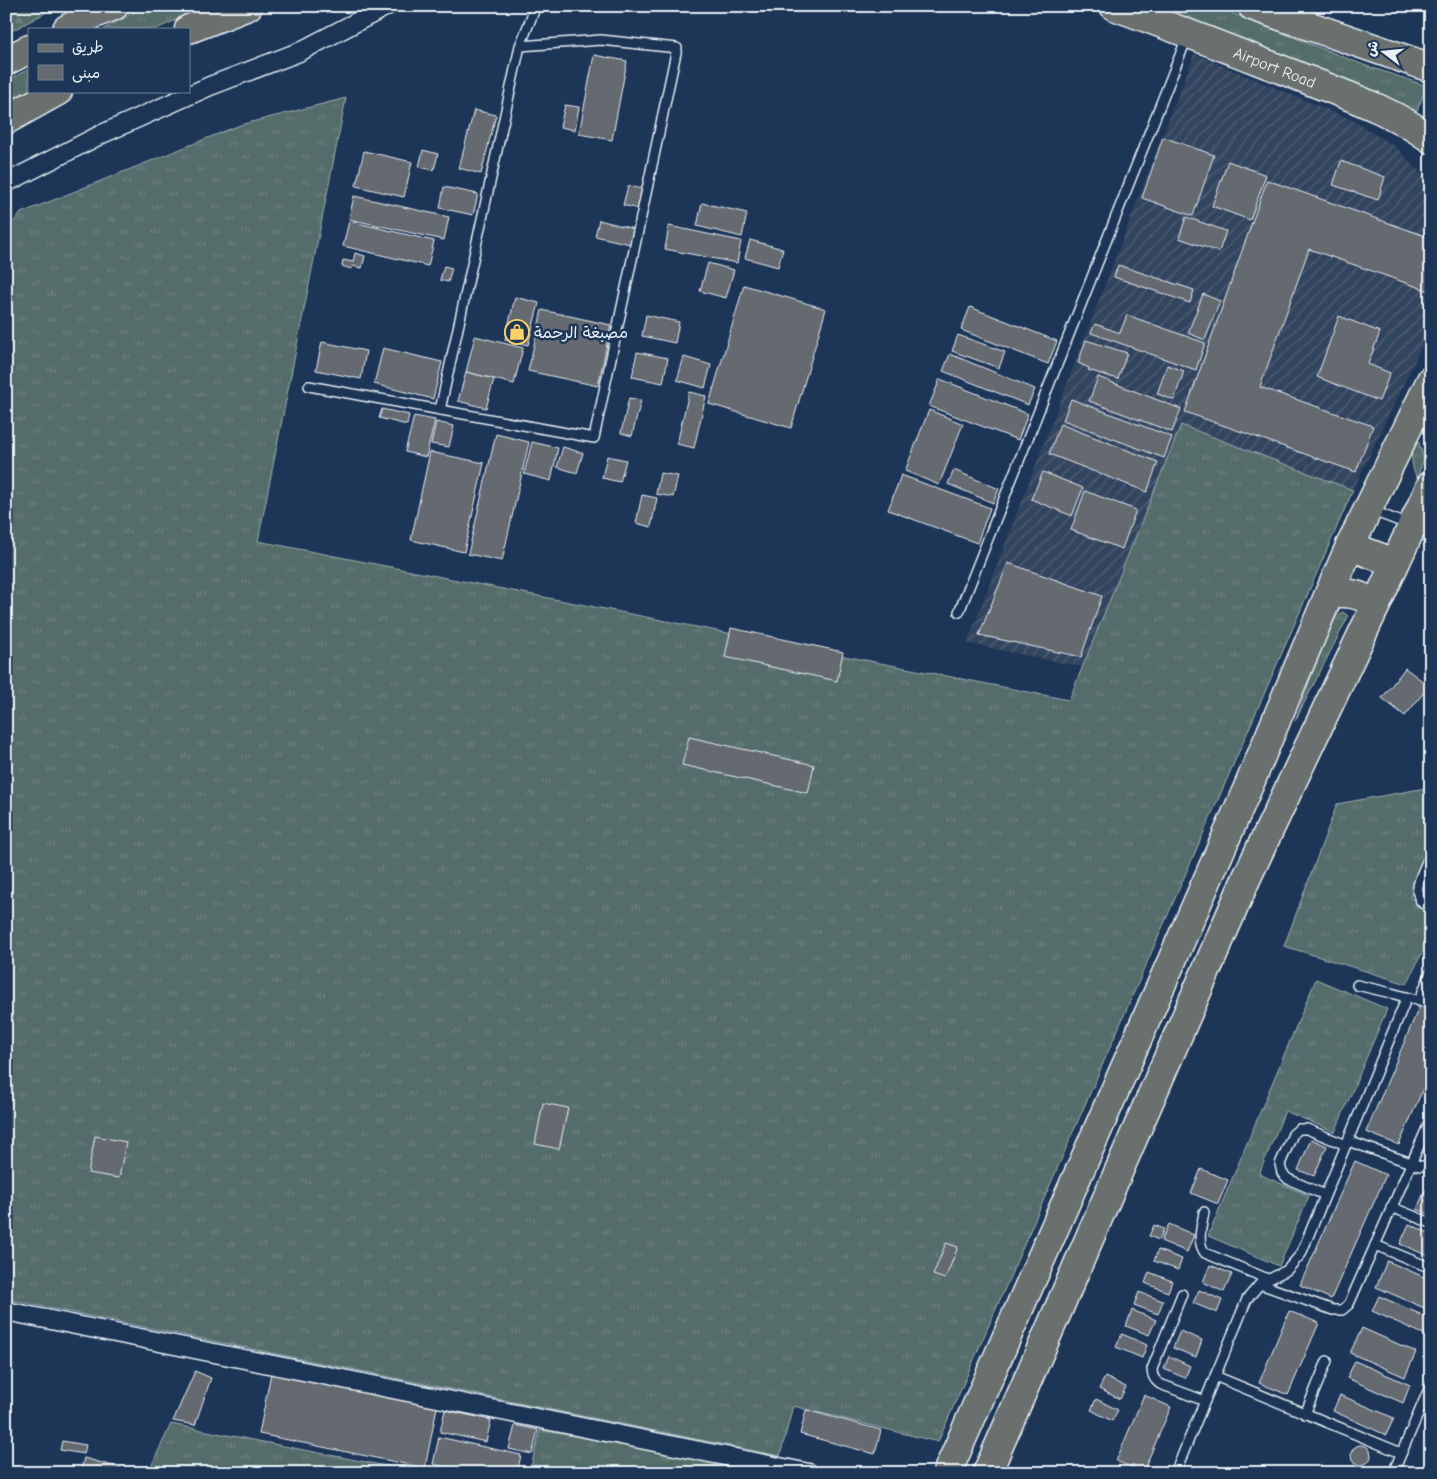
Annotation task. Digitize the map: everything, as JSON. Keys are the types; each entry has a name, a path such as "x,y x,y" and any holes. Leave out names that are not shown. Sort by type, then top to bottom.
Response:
{"main road":[{"path":"69,28 92,15 114,6"},
{"path":"190,29 248,6"},
{"name":"Airport Road","path":"1114,6 1189,33 1349,96 1414,126 1431,138"},
{"path":"1252,6 1431,68"},
{"path":"6,61 28,50"},
{"path":"11,119 56,92"},
{"path":"947,1473 1245,794 1350,546 1431,380"},
{"path":"986,1473 1250,869 1395,563 1421,530 1431,485"},
{"path":"1350,546 1395,563"},
{"path":"1329,594 1346,592 1369,600 1376,605"}],"street":[{"path":"6,183 102,134 210,86 299,52 387,6"},
{"path":"6,1311 809,1473"}],"lane":[{"path":"440,410 520,46 536,6"},
{"path":"960,612 1189,33"},
{"path":"309,386 594,438 676,48 601,40 520,46"},
{"path":"1368,509 1421,530"},
{"path":"1431,853 1417,887 1418,897 1421,902 1431,908"},
{"path":"1419,1001 1431,972"},
{"path":"1357,985 1431,1004"},
{"path":"1175,1473 1247,1299 1264,1282 1287,1270 1298,1258 1408,997"},
{"path":"1204,1212 1200,1238 1202,1249 1205,1253 1264,1282 1333,1310 1342,1310 1349,1304 1431,1119"},
{"path":"1325,1195 1288,1179 1282,1173 1280,1164 1293,1134 1299,1129 1307,1129 1420,1166 1431,1166"},
{"path":"1391,1207 1431,1223"},
{"path":"1375,1245 1431,1268"},
{"path":"1182,1294 1152,1373 1160,1384 1205,1401"},
{"path":"1305,1414 1326,1361"},
{"path":"1215,1376 1401,1453"},
{"path":"1393,1473 1431,1385"}],"shaded area":[{"path":"1194,54 1350,119 1396,147 1431,184 1431,322 1426,337 1353,490 1181,425 1082,667 967,643"}],"green space":[{"path":"58,6 6,34 6,7"},
{"path":"146,6 209,6 158,28 106,28"},
{"path":"1150,6 1214,6 1364,65 1427,86 1416,113 1341,78"},
{"path":"28,70 28,91 6,102 6,81"},
{"path":"346,98 258,541 1069,700 1181,425 1353,490 938,1442 793,1406 780,1456 6,1299 6,1060 9,1050 6,1049 6,231 21,213 240,125"},
{"path":"1417,437 1424,459 1417,478 1412,458 1413,447"},
{"path":"1343,612 1348,616 1347,619 1295,721 1320,652 1337,615"},
{"path":"1431,787 1431,834 1410,898 1431,909 1431,934 1407,984 1284,946 1337,804"},
{"path":"1316,979 1387,1009 1335,1132 1285,1111 1259,1174 1309,1196 1279,1266 1208,1236"},
{"path":"171,1424 422,1473 148,1473"},
{"path":"540,1430 719,1462 765,1473 526,1473 532,1463"}],"building":[{"path":"594,55 627,61 612,140 579,134"},
{"path":"565,105 579,107 575,130 560,127"},
{"path":"474,110 496,115 481,174 459,168"},
{"path":"1163,137 1214,155 1193,216 1142,198"},
{"path":"423,150 438,154 434,170 419,167"},
{"path":"364,151 412,162 404,197 356,186"},
{"path":"1228,161 1266,175 1250,220 1212,206"},
{"path":"1341,161 1385,177 1378,200 1333,185"},
{"path":"1267,180 1431,238 1431,285 1429,291 1309,249 1260,387 1373,426 1356,472 1185,412"},
{"path":"628,186 643,189 638,209 623,205"},
{"path":"444,187 478,194 473,215 440,208"},
{"path":"354,196 449,217 444,240 349,219"},
{"path":"702,203 747,213 742,237 697,226"},
{"path":"1186,217 1226,231 1219,252 1179,238"},
{"path":"599,220 634,229 630,244 595,236"},
{"path":"349,221 434,241 428,266 343,246"},
{"path":"669,226 741,241 737,263 665,249"},
{"path":"750,240 783,249 778,267 745,258"},
{"path":"355,253 365,256 362,268 352,266 351,269 342,266 343,260 353,262"},
{"path":"708,263 734,270 726,298 700,291"},
{"path":"1118,265 1194,290 1190,303 1114,277"},
{"path":"444,266 452,268 448,282 440,280"},
{"path":"744,285 826,309 791,428 709,404"},
{"path":"1203,294 1220,301 1205,340 1188,333"},
{"path":"515,297 539,303 528,345 505,340"},
{"path":"970,307 1057,341 1048,364 961,330"},
{"path":"542,310 611,325 598,386 528,371"},
{"path":"646,315 679,322 675,343 642,336"},
{"path":"1127,315 1205,343 1196,370 1091,333 1095,324 1120,333"},
{"path":"1339,316 1380,332 1368,364 1390,373 1379,401 1317,377"},
{"path":"958,335 1005,352 999,368 952,351"},
{"path":"475,336 523,348 514,384 466,372"},
{"path":"1086,340 1127,353 1118,379 1088,370 1089,368 1078,363"},
{"path":"322,342 366,351 361,379 316,370"},
{"path":"383,348 442,362 433,399 374,384"},
{"path":"637,352 668,358 663,383 632,377"},
{"path":"950,354 1035,389 1028,405 943,371"},
{"path":"684,357 711,365 705,388 677,380"},
{"path":"1167,365 1184,371 1174,400 1157,394"},
{"path":"466,372 494,379 486,408 458,401"},
{"path":"1098,377 1181,409 1172,432 1089,401"},
{"path":"940,379 1028,414 1018,440 929,406"},
{"path":"689,392 706,396 694,448 677,444"},
{"path":"629,398 641,400 632,436 621,433"},
{"path":"1071,399 1172,437 1164,458 1063,420"},
{"path":"382,409 409,415 407,425 379,418"},
{"path":"929,410 963,424 939,485 905,471"},
{"path":"414,416 435,420 426,457 405,452"},
{"path":"436,422 454,426 449,447 431,444"},
{"path":"1060,424 1158,462 1147,492 1049,454"},
{"path":"496,434 529,442 502,561 468,554"},
{"path":"532,442 558,448 551,481 524,474"},
{"path":"563,447 583,453 577,473 557,467"},
{"path":"430,452 484,463 464,552 411,540"},
{"path":"607,456 626,460 620,482 602,478"},
{"path":"954,470 999,489 993,503 948,484"},
{"path":"1043,472 1083,488 1072,516 1031,499"},
{"path":"660,473 678,476 673,497 656,494"},
{"path":"901,475 990,508 977,543 888,510"},
{"path":"1085,491 1136,510 1122,549 1071,530"},
{"path":"642,495 657,498 651,527 636,523"},
{"path":"1008,563 1102,596 1081,657 979,635"},
{"path":"731,628 843,652 837,681 725,657"},
{"path":"1405,668 1429,686 1405,716 1382,698"},
{"path":"689,737 814,765 808,793 682,765"},
{"path":"1420,1005 1431,1010 1431,1070 1399,1145 1366,1132"},
{"path":"543,1103 568,1108 559,1149 535,1144"},
{"path":"95,1136 126,1142 119,1178 88,1173"},
{"path":"1311,1139 1327,1146 1314,1176 1298,1170"},
{"path":"1355,1161 1386,1175 1331,1299 1300,1285"},
{"path":"1201,1169 1228,1180 1218,1204 1191,1193"},
{"path":"1425,1190 1431,1193 1431,1215 1417,1209"},
{"path":"1169,1224 1194,1235 1187,1252 1161,1241"},
{"path":"1409,1224 1431,1234 1431,1257 1400,1244"},
{"path":"1154,1225 1164,1229 1159,1240 1149,1236"},
{"path":"946,1243 958,1247 945,1279 933,1275"},
{"path":"1158,1250 1182,1259 1178,1270 1154,1261"},
{"path":"1387,1261 1431,1280 1431,1311 1376,1287"},
{"path":"1210,1265 1232,1274 1224,1292 1203,1282"},
{"path":"1149,1272 1172,1281 1168,1292 1145,1283"},
{"path":"1199,1290 1222,1300 1217,1313 1193,1303"},
{"path":"1139,1292 1163,1301 1158,1314 1134,1305"},
{"path":"1379,1296 1431,1319 1431,1330 1428,1336 1372,1311"},
{"path":"1132,1310 1156,1320 1149,1335 1126,1326"},
{"path":"1289,1311 1319,1323 1288,1395 1259,1383"},
{"path":"1362,1328 1416,1352 1405,1377 1350,1353"},
{"path":"1180,1331 1202,1340 1196,1357 1173,1348"},
{"path":"1122,1334 1147,1345 1142,1358 1116,1347"},
{"path":"1169,1356 1190,1366 1185,1378 1164,1369"},
{"path":"1355,1361 1410,1385 1403,1403 1347,1378"},
{"path":"195,1371 211,1378 195,1425 173,1421"},
{"path":"271,1373 437,1407 425,1468 259,1434"},
{"path":"1105,1377 1126,1387 1120,1399 1099,1389"},
{"path":"1144,1395 1171,1407 1143,1472 1116,1461"},
{"path":"1340,1395 1394,1418 1386,1435 1333,1411"},
{"path":"1096,1399 1118,1410 1112,1421 1091,1410"},
{"path":"445,1410 491,1420 486,1442 440,1432"},
{"path":"806,1410 881,1430 875,1454 800,1434"},
{"path":"515,1425 538,1430 532,1454 509,1449"},
{"path":"439,1437 521,1455 517,1473 470,1473 433,1464"},
{"path":"62,1441 86,1445 84,1454 60,1450"},
{"path":"1361,1445 1368,1448 1371,1455 1368,1462 1361,1465 1354,1462 1351,1455 1354,1448"},
{"path":"84,1458 127,1470 126,1473 80,1473"}],"place":[{"name":"مصبغة الرحمة","path":"517,332"}]}
